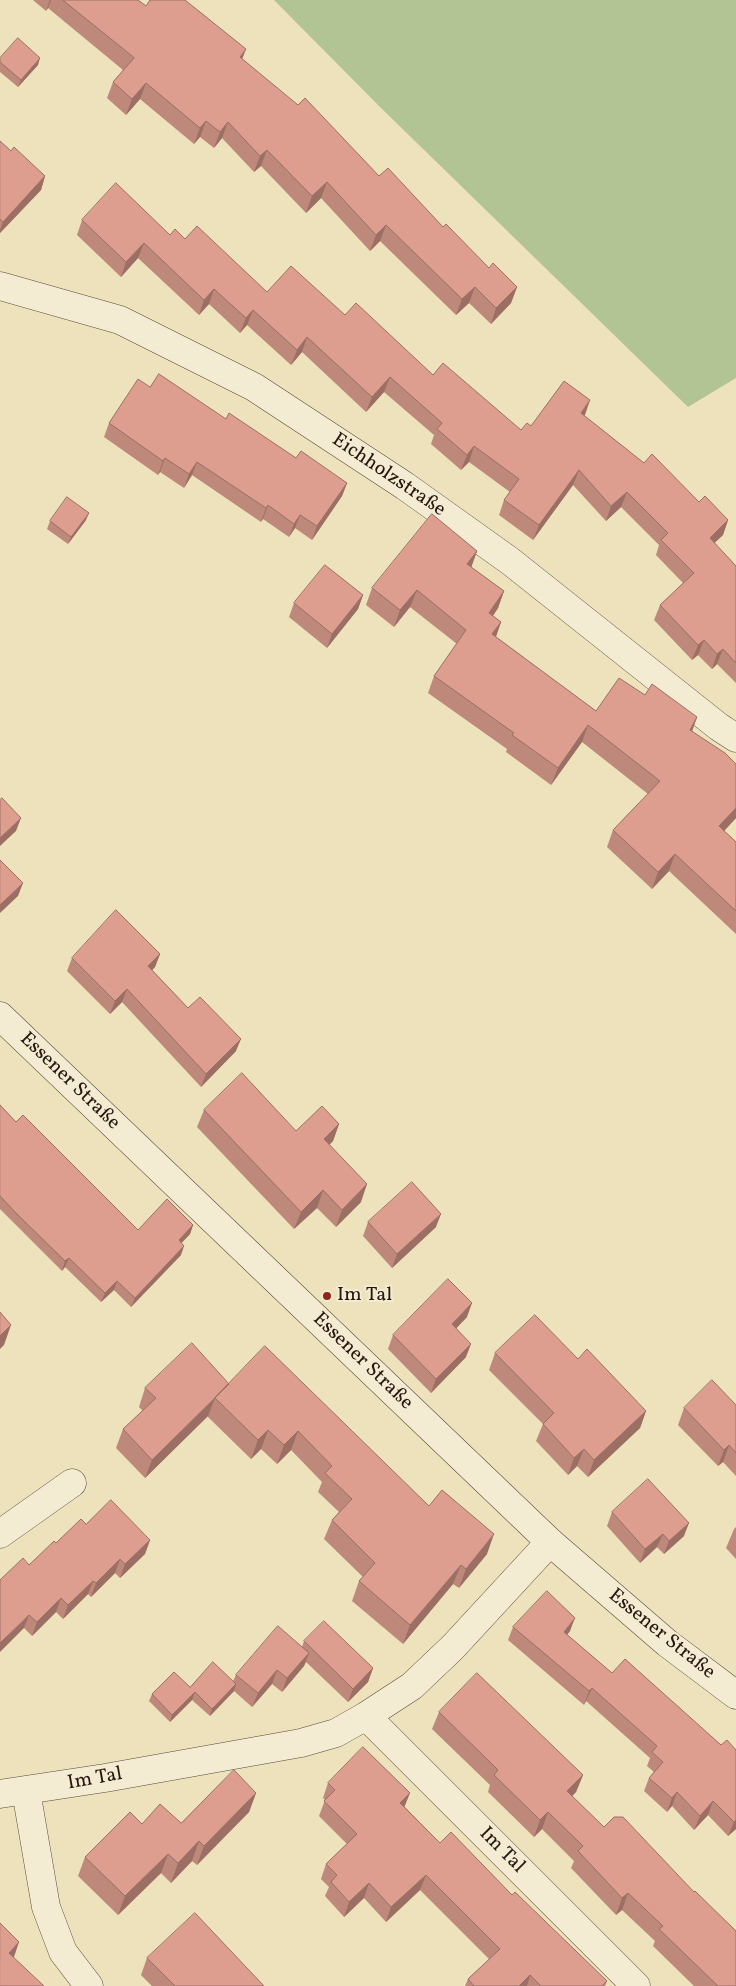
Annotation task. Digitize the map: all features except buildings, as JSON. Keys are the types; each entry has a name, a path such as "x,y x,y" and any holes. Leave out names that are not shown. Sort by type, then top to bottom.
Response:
{"street":[{"name":"Eichholzstraße","path":"0,286 120,320 254,387 405,486 510,562 719,727 736,738"},
{"name":"Essener Straße","path":"0,1016 550,1542 668,1643 736,1695"},
{"path":"0,1534 72,1482"},
{"name":"Im Tal","path":"0,1794 301,1743 336,1733 412,1686 453,1647 550,1542"},
{"name":"Im Tal","path":"366,1716 636,1986"},
{"path":"26,1791 46,1908 63,1952 89,1986"}],"green space":[{"path":"274,0 736,0 736,378 688,407 380,107"}],"place":[{"name":"Im Tal","path":"327,1296"}]}
